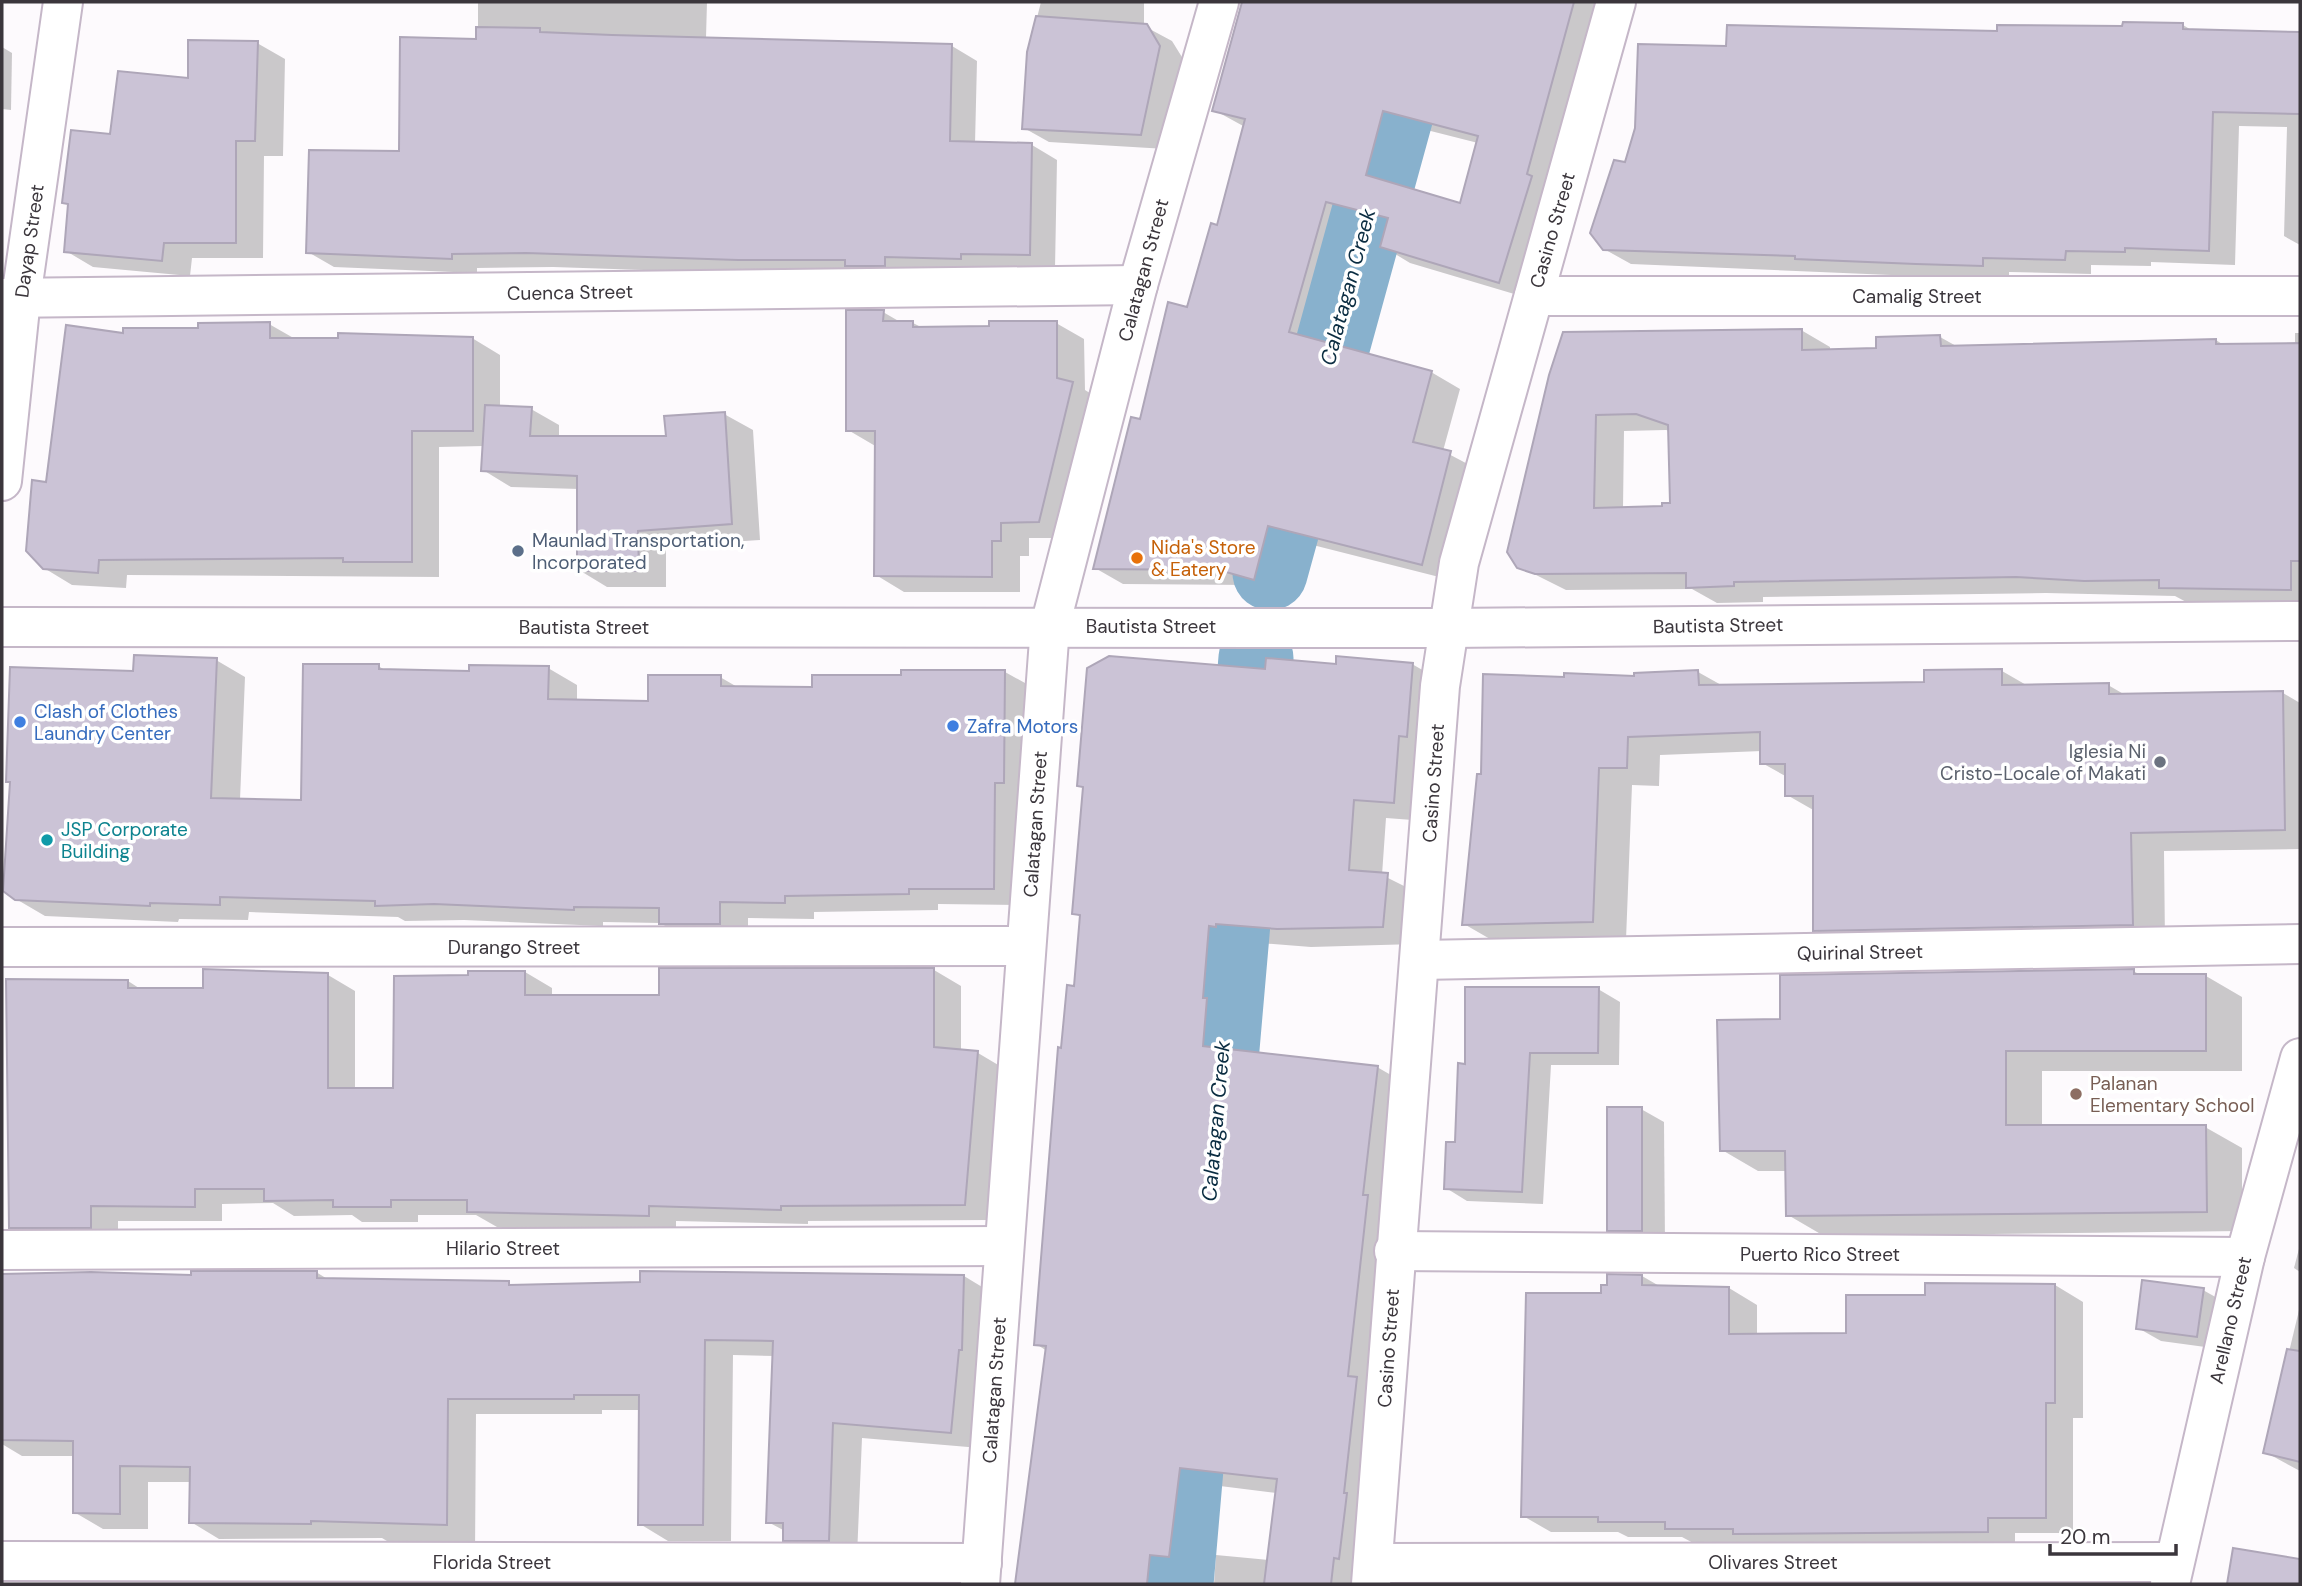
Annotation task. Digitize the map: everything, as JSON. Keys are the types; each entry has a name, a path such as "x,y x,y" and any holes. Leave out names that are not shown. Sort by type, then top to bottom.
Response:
{"street":[{"name":"Dayap Street","path":"2,481 11,298 63,2"},
{"name":"Calatagan Street","path":"981,1574 1050,626 1138,285 1219,2"},
{"name":"Casino Street","path":"1372,1574 1394,1251 1420,960 1440,686 1448,628 1459,563 1616,2"},
{"name":"Cuenca Street","path":"11,298 1138,285"},
{"name":"Camalig Street","path":"1534,296 2300,296"},
{"name":"Bautista Street","path":"2,627 1448,628 2300,621"},
{"name":"Quirinal Street","path":"1420,960 2300,944"},
{"name":"Durango Street","path":"2,947 1025,946"},
{"name":"Arellano Street","path":"2172,1573 2245,1257 2300,1058"},
{"name":"Hilario Street","path":"2,1250 1004,1246"},
{"name":"Puerto Rico Street","path":"1394,1251 2245,1257"},
{"name":"Florida Street","path":"2,1561 981,1574"},
{"name":"Olivares Street","path":"1372,1574 2172,1573"}],"building":[{"path":"1242,2 1574,2 1527,174 1532,176 1499,283 1380,247 1388,218 1326,202 1289,332 1432,371 1413,442 1451,451 1422,565 1268,526 1254,580 1219,570 1093,569 1131,417 1140,419 1168,302 1187,307 1211,223 1217,225 1245,119 1212,111","holes":["1383,111 1478,136 1460,203 1366,175"]},
{"path":"1036,16 1147,24 1160,46 1141,135 1022,129 1027,52"},
{"path":"2123,22 2183,23 2183,29 2300,32 2300,114 2213,112 2209,251 2125,248 2125,252 2066,251 2065,260 1983,258 1983,266 1603,250 1590,233 1614,160 1625,162 1635,128 1638,44 1726,46 1727,25 1997,31 1997,25 2122,26"},
{"path":"476,27 540,28 540,32 612,35 952,44 950,141 1032,143 1030,255 961,254 961,259 885,257 885,266 845,266 845,260 738,260 526,253 452,254 452,259 306,253 309,150 399,151 400,37 476,39"},
{"path":"188,40 258,41 255,141 236,141 236,243 164,243 162,261 64,252 68,204 62,203 71,130 110,134 118,71 188,78"},
{"path":"846,310 884,310 883,321 913,321 913,327 989,326 989,321 1057,321 1057,378 1073,382 1039,522 1001,523 1001,541 992,541 992,577 874,576 875,431 846,431"},
{"path":"270,322 270,338 338,338 338,333 473,337 473,431 412,431 412,562 343,562 343,558 99,560 98,573 43,569 26,551 32,480 46,482 66,325 123,333 123,328 198,328 198,323"},
{"path":"1802,329 1802,350 1876,348 1876,337 1940,335 1941,346 2216,339 2216,344 2300,343 2300,561 2291,561 2291,590 2159,588 2159,580 2084,581 2016,577 1734,582 1734,586 1686,588 1686,573 1535,574 1517,568 1507,552 1549,375 1563,332","holes":["1636,414 1668,425 1670,503 1662,503 1662,506 1594,508 1596,415"]},
{"path":"485,405 532,407 530,436 666,436 664,416 725,412 732,524 638,531 639,571 577,571 577,476 481,471"},
{"path":"134,655 217,658 211,798 301,800 303,664 379,664 379,669 469,671 469,665 549,666 548,699 648,701 648,675 721,675 721,686 812,687 812,675 901,675 901,670 1005,670 1004,783 995,783 994,889 909,889 909,894 785,896 785,903 720,902 720,924 659,924 659,908 574,907 574,910 434,904 375,906 375,901 220,897 220,905 150,903 150,906 15,900 3,891 10,782 6,782 10,667 133,671"},
{"path":"1109,656 1265,669 1266,658 1336,664 1336,656 1413,663 1407,737 1399,736 1394,803 1354,800 1349,870 1388,873 1383,927 1277,929 1216,924 1216,927 1209,926 1203,998 1207,998 1203,1046 1378,1066 1363,1195 1368,1195 1348,1376 1357,1377 1344,1493 1347,1493 1339,1559 1334,1558 1331,1584 1264,1584 1277,1479 1180,1468 1169,1557 1150,1555 1147,1584 1015,1584 1046,1346 1034,1345 1058,1047 1061,1048 1067,985 1074,986 1080,915 1072,914 1083,787 1077,786 1087,668"},
{"path":"2002,669 2002,685 2109,683 2109,694 2283,691 2285,830 2131,833 2133,925 1813,931 1813,796 1785,796 1785,764 1760,764 1760,732 1628,737 1627,768 1599,768 1593,922 1462,925 1477,774 1481,774 1483,674 1634,676 1634,673 1698,670 1699,685 1924,682 1924,670"},
{"path":"659,968 934,968 934,1047 978,1051 965,1205 781,1206 781,1210 649,1206 649,1216 467,1212 467,1200 391,1200 391,1207 333,1207 333,1200 264,1201 264,1189 195,1189 195,1207 91,1206 91,1228 9,1228 6,979 128,980 128,988 203,988 203,969 328,973 328,1088 393,1088 394,976 468,975 468,971 525,971 525,995 659,995"},
{"path":"2134,969 2134,974 2206,974 2206,1051 2006,1051 2006,1125 2206,1125 2207,1212 1786,1216 1785,1151 1720,1151 1717,1020 1780,1019 1780,975"},
{"path":"1465,987 1599,987 1598,1053 1530,1053 1522,1192 1444,1189 1446,1142 1455,1142 1458,1063 1465,1064"},
{"path":"1607,1107 1642,1107 1642,1231 1607,1231"},
{"path":"191,1271 317,1271 317,1278 509,1281 509,1285 640,1282 640,1271 964,1275 962,1350 959,1350 951,1433 833,1423 829,1541 783,1541 783,1523 766,1523 773,1341 705,1340 703,1525 638,1525 639,1395 574,1395 574,1399 448,1399 447,1525 311,1521 311,1524 189,1523 190,1467 120,1466 120,1514 73,1513 73,1441 2,1440 2,1274 91,1272 191,1275"},
{"path":"1607,1274 1642,1275 1642,1285 1729,1287 1729,1334 1846,1333 1846,1295 1925,1295 1925,1283 2055,1284 2055,1403 2046,1403 2046,1518 1988,1518 1988,1532 1733,1534 1733,1529 1665,1529 1665,1522 1598,1522 1598,1517 1521,1517 1526,1293 1601,1293 1601,1285 1607,1285"},
{"path":"2142,1280 2204,1288 2197,1337 2136,1329"},
{"path":"2287,1349 2300,1351 2300,1462 2263,1453"},
{"path":"2233,1548 2300,1559 2300,1584 2227,1584"}],"waterway":[{"name":"Calatagan Creek","path":"1270,573 1427,2"},
{"name":"Calatagan Creek","path":"1213,1152 1256,658"},
{"name":"Calatagan Creek","path":"1176,1584 1195,1364"}],"place":[{"name":"Maunlad Transportation, Incorporated","path":"518,551"},
{"name":"Nida's Store & Eatery","path":"1137,558"},
{"name":"Clash of Clothes Laundry Center","path":"20,722"},
{"name":"Zafra Motors","path":"953,726"},
{"name":"Iglesia Ni Cristo-Locale of Makati","path":"2160,762"},
{"name":"JSP Corporate Building","path":"47,840"},
{"name":"Palanan Elementary School","path":"2076,1094"}]}
